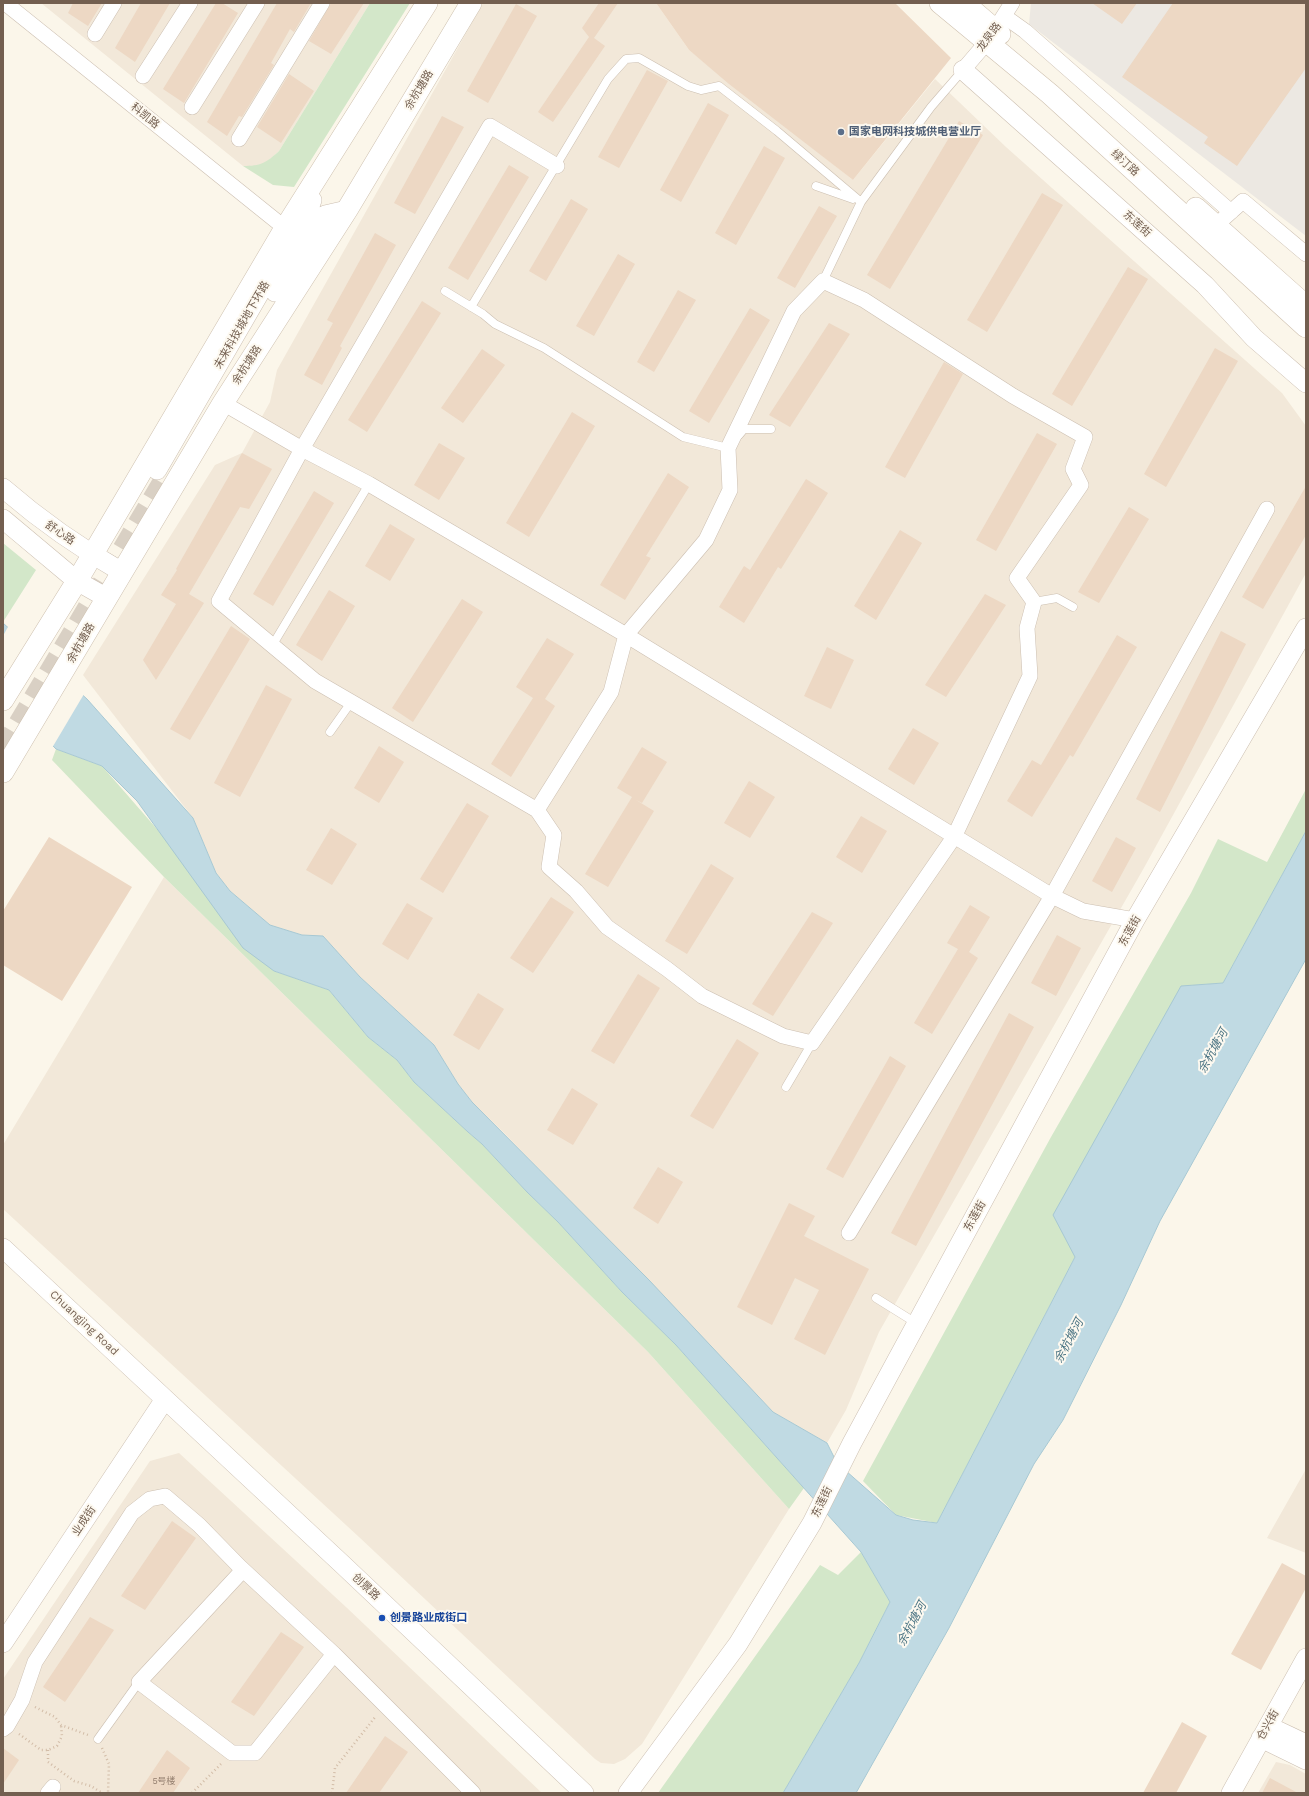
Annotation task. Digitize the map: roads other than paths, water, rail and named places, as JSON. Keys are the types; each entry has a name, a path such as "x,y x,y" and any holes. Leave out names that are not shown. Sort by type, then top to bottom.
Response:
{"main road":[{"path":"3,700 37,643 77,581 285,228 427,3"},
{"name":"余杭塘路","path":"3,772 223,403 347,210 471,3"},
{"name":"绿汀路","path":"940,3 996,29 1050,94 1306,327"},
{"name":"绿汀路","path":"964,3 1223,218 1306,306"}],"street":[{"name":"科凯路","path":"5,3 285,228"},
{"path":"95,34 114,3"},
{"path":"143,76 190,3"},
{"path":"192,107 257,3"},
{"path":"238,139 322,3"},
{"name":"龙泉路","path":"963,70 996,29 1012,3"},
{"name":"东莲街","path":"963,70 1205,285 1254,338 1306,383"},
{"path":"537,810 611,692 626,635 706,540 730,490 728,448 794,311 823,281 864,300 1013,396 1085,437 1073,469 1081,485 1017,578 1034,602 1027,628 1030,676 954,837 812,1043 783,1036 702,996 667,969 607,927 576,891 549,866 554,835 537,810 352,701 315,681 219,601 302,449 490,126 557,166"},
{"name":"未来科技城地下环路","path":"318,176 310,206 161,473 325,215 347,210"},
{"path":"1223,218 1243,201 1306,254"},
{"path":"223,403 302,449 368,484 626,635 1052,896 1083,911 1135,920"},
{"name":"舒心路","path":"3,488 38,518 92,555 122,572"},
{"path":"849,1233 1052,896 1266,508"},
{"path":"3,519 77,581 107,598"},
{"name":"东莲街","path":"628,1793 738,1644 812,1523 852,1443 916,1323 1135,920 1306,628"},
{"name":"Chuangjing Road","path":"3,1248 165,1399"},
{"name":"业成街","path":"3,1643 165,1399"},
{"name":"创景路","path":"165,1399 584,1793"},
{"path":"5,1727 22,1700 35,1662 132,1513 150,1499 165,1496 199,1525 243,1570 334,1654 470,1792"},
{"path":"243,1570 139,1682 232,1753 255,1753 334,1654"},
{"name":"仓兴街","path":"1231,1793 1306,1658"},
{"path":"1264,1732 1306,1744"},
{"path":"1264,1732 1306,1760"}],"lane":[{"path":"471,307 608,79 626,59 639,58 688,86 701,90 719,86 777,131 861,202"},
{"path":"823,281 861,202 931,107 963,70"},
{"path":"816,186 838,192 861,202"},
{"path":"445,291 483,314 496,324 544,348 683,437 728,448 744,429 772,429"},
{"path":"272,646 368,484"},
{"path":"1034,602 1057,598 1073,607"},
{"path":"330,732 352,701"},
{"path":"786,1087 812,1043"},
{"path":"876,1298 916,1323"},
{"path":"98,1739 139,1682"}],"water":[{"name":"余杭塘河","path":"3,623 87,699 193,818 216,873 230,891 270,925 302,935 323,936 360,977 434,1045 458,1084 472,1102 649,1280 773,1412 827,1443 837,1463 896,1515 913,1520 937,1523 1075,1257 1053,1215 1181,986 1223,983 1306,831 1306,959 1160,1221 1121,1305 1063,1420 1034,1464 949,1628 856,1793 783,1793 859,1663 890,1602 861,1552 676,1345 622,1292 558,1222 527,1192 482,1144 414,1082 397,1060 368,1037 329,990 274,971 243,948 137,801 102,766 56,749 3,694"}],"tunnel":[{"path":"3,748 166,475"}],"place":[{"name":"国家电网科技城供电营业厅","path":"841,132"},
{"name":"创景路业成街口","path":"382,1618"}]}
